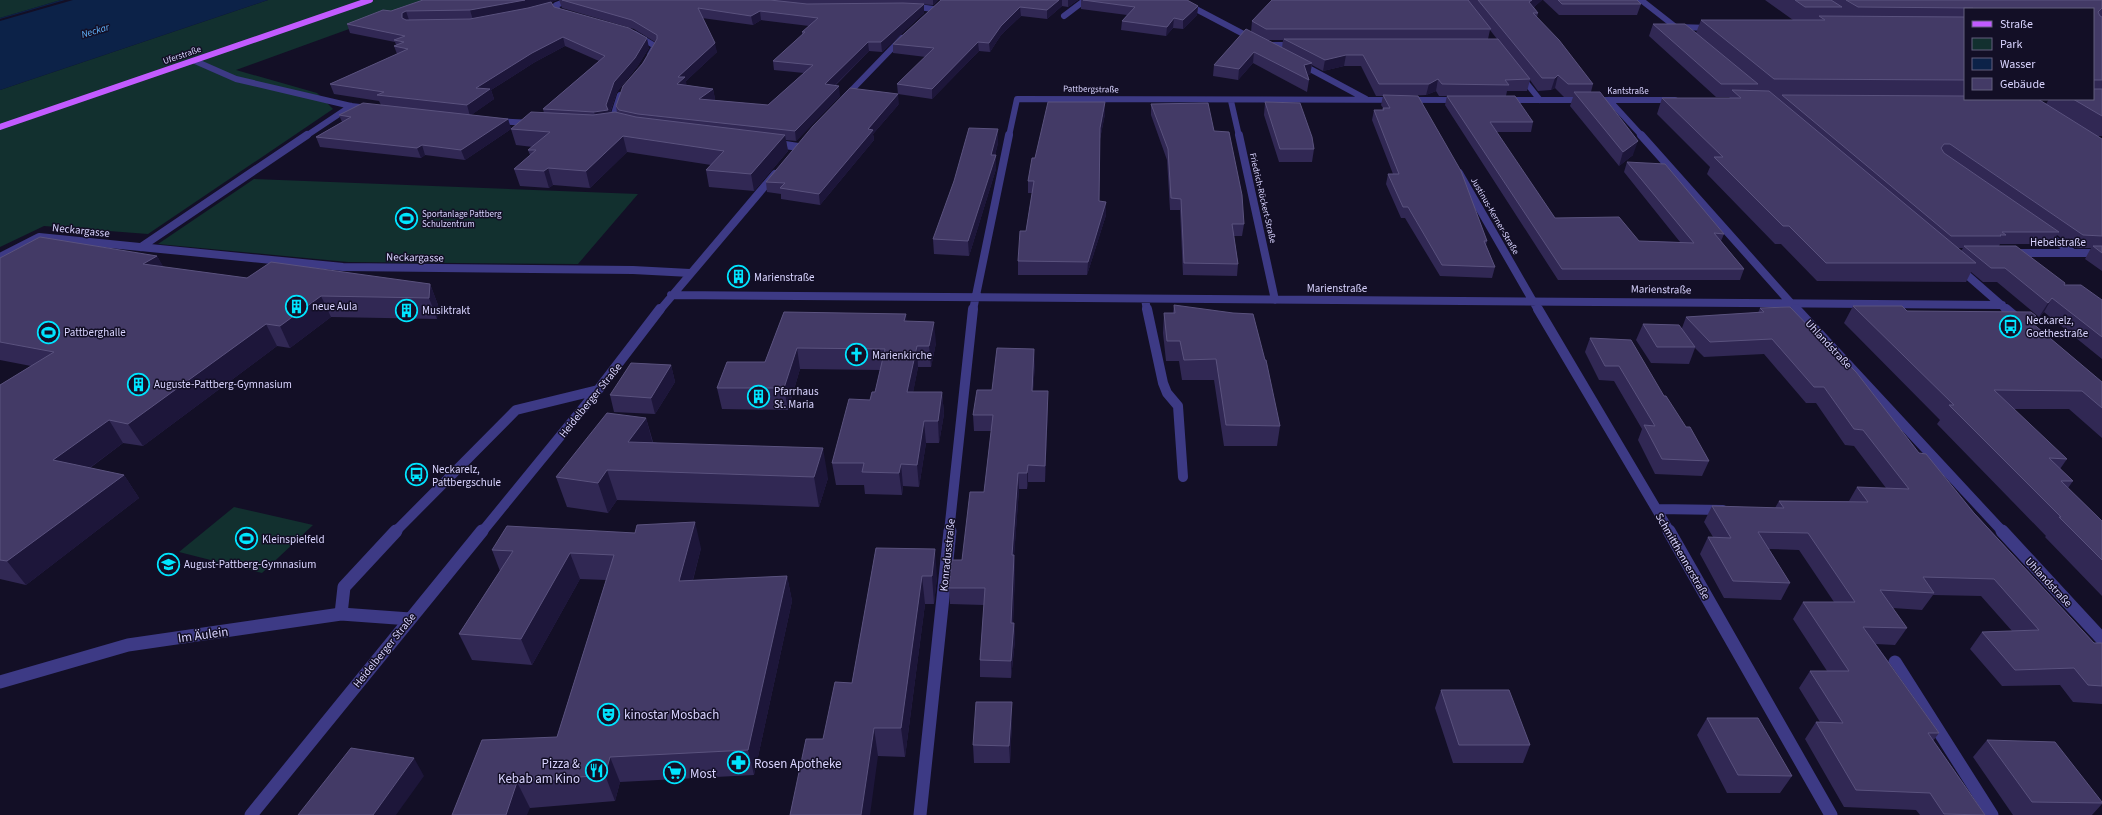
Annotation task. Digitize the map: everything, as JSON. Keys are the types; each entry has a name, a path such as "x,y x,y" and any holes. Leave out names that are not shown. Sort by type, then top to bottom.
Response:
{"main road":[{"name":"Uferstraße","path":"0,127 370,0"}],"street":[{"path":"570,0 553,6 558,12 573,16"},
{"path":"1064,16 1085,0"},
{"path":"1179,0 1278,52"},
{"path":"1641,0 1688,37"},
{"path":"147,77 360,4"},
{"path":"904,6 933,9"},
{"path":"1677,28 1716,28"},
{"path":"626,31 655,46 644,64"},
{"path":"842,100 905,35"},
{"path":"1264,45 1304,45"},
{"path":"1292,60 1367,100 1420,103 1464,100"},
{"path":"195,61 236,79 351,106 375,108"},
{"path":"1516,70 1540,100"},
{"path":"619,125 613,118 621,94 626,88"},
{"name":"Pattbergstraße","path":"974,296 1017,99 1230,101 1367,100"},
{"name":"Kantstraße","path":"1494,100 1684,100"},
{"name":"Uhlandstraße","path":"1609,100 1790,302 2102,639"},
{"name":"Friedrich-Rückert-Straße","path":"1230,101 1275,300"},
{"path":"141,247 351,106"},
{"path":"489,121 543,124"},
{"path":"762,142 799,147"},
{"name":"Justinus-Kerner-Straße","path":"1453,162 1531,300"},
{"name":"Heidelberger Straße","path":"251,815 598,390 671,295 779,170"},
{"path":"2034,226 2072,252"},
{"name":"Neckargasse","path":"0,257 39,237 343,267 633,270 690,273"},
{"name":"Hebelstraße","path":"2003,253 2102,252"},
{"path":"1955,264 2025,325"},
{"name":"Marienstraße","path":"671,295 974,296 1275,300 1531,300 2002,305"},
{"name":"Konradusstraße","path":"920,815 974,296"},
{"path":"1145,299 1163,383 1167,393 1178,406 1183,477"},
{"name":"Schmitthennerstraße","path":"1531,300 1657,509 1831,815"},
{"path":"341,614 344,587 424,501 516,410 598,390"},
{"path":"1657,509 1735,510"},
{"name":"Im Äulein","path":"0,682 128,645 341,614 410,619"},
{"path":"1895,662 1992,815"}],"green space":[{"path":"0,0 61,0 0,18"},
{"path":"268,0 429,0 236,70 317,93 333,109 148,234 44,226 0,247 0,90"},
{"name":"Sportanlage Pattberg Schulzentrum","path":"254,179 638,194 578,264 348,262 158,244"},
{"name":"Kleinspielfeld","path":"234,507 313,525 262,573 179,552"}],"water":[{"name":"Neckar","path":"61,0 268,0 0,90 0,18"}],"pier":[{"path":"65,0 73,0 0,21 0,19"}],"building":[{"path":"423,0 525,0 470,10 406,11 402,13 402,18 406,20 470,19 551,2 554,7 629,28 647,38 635,58 614,82 606,105 608,110 594,112 543,109 605,56 563,37 532,53 476,88 490,89 467,105 377,95 384,92 330,84 408,49 394,46 404,42 394,40 405,36 347,24 383,10 391,11"},
{"path":"562,0 770,0 807,4 924,4 881,42 868,42 825,84 839,86 795,131 638,114 619,110 616,106 623,86 643,63 657,39 657,35 632,20","holes":["698,8 751,16 760,11 818,18 773,61 813,65 768,105 699,99 713,89 677,84 685,77 678,77 715,43"]},
{"path":"941,0 1059,0 1047,10 1020,7 1001,26 989,43 978,42 932,89 897,84 934,48 893,44"},
{"path":"1083,0 1187,0 1198,6 1183,20 1174,18 1167,27 1122,21 1135,7"},
{"path":"1272,0 1468,0 1491,29 1266,29 1252,21"},
{"path":"1478,0 1532,0 1529,2 1538,13 1533,13 1559,40 1593,84 1568,84 1558,75 1555,78 1542,78"},
{"path":"1558,0 1637,0 1641,4 1562,4"},
{"path":"1795,0 1831,0 1842,7 1805,7"},
{"path":"1846,0 2102,0 2102,8 2098,12 2102,17 2102,80 2094,80 2094,8 1858,7"},
{"path":"1819,16 1964,17 1964,80 1774,79 1701,20 1825,20"},
{"path":"1653,24 1685,24 1758,84 1721,84"},
{"path":"1246,29 1312,63 1304,65 1309,80 1254,52 1239,69 1214,65"},
{"path":"1284,39 1498,39 1530,79 1505,80 1509,85 1442,84 1438,79 1429,84 1379,84 1363,55 1346,55 1325,60"},
{"path":"850,88 898,94 868,129 873,130 819,194 780,188 785,183 766,182 813,126"},
{"path":"2094,89 2102,89 2102,116 2075,100 2094,100"},
{"path":"1732,90 1769,91 1976,263 1826,263 1789,226 1783,226 1714,157 1723,157 1662,98 1741,98"},
{"path":"1574,92 1600,92 1638,141 1623,152"},
{"path":"1383,95 1418,96 1461,171 1487,241 1484,241 1495,267 1442,265 1408,207 1403,207 1388,174 1399,174 1374,110 1384,110 1383,108 1390,108"},
{"path":"1782,95 1964,96 1964,100 2040,100 2102,139 2102,236 2083,235 1950,144 1944,144 1941,148 1944,153 2059,232 2002,232 2006,235 1951,236"},
{"path":"1447,96 1515,96 1533,122 1490,122 1555,218 1619,217 1639,241 1694,243 1627,162 1665,164 1724,234 1714,233 1744,269 1562,269"},
{"path":"1048,102 1105,102 1100,128 1099,201 1106,202 1088,262 1018,261 1020,231 1026,231 1034,181 1028,181 1032,158 1035,158"},
{"path":"1265,102 1300,103 1312,137 1314,149 1280,149"},
{"path":"363,103 508,119 461,150 422,145 417,148 316,137 351,117 339,115"},
{"path":"1208,103 1214,131 1229,132 1242,195 1244,224 1232,224 1238,264 1184,263 1181,199 1171,198 1168,149 1151,104"},
{"path":"531,112 593,115 615,112 636,117 785,135 751,174 706,170 724,151 623,136 586,171 548,168 544,171 514,169 536,150 528,150 550,132 511,129"},
{"path":"969,128 998,129 991,155 996,155 968,241 933,239 954,181"},
{"path":"40,237 157,256 143,264 247,278 271,262 430,284 429,298 321,296 280,326 266,324 128,424 109,420 53,460 124,475 7,561 0,560 0,385 54,352 0,342 0,258"},
{"path":"1964,246 2016,246 2065,283 2064,285 2081,285 2102,300 2102,337 2052,298 2048,303 2005,268 1991,268"},
{"path":"2093,246 2102,246 2102,253"},
{"path":"1174,305 1233,313 1253,314 1266,360 1280,426 1226,425 1216,359 1184,360 1180,341 1167,341 1164,313 1175,313"},
{"path":"1853,306 1902,306 1907,311 2031,312 2036,316 2031,322 2102,382 2102,408 2082,391 1994,390 2067,459 2049,458 2073,481 2061,481 2102,521 2102,560 1949,405 1954,405"},
{"path":"1790,307 1845,364 1848,364 1856,372 1919,453 1926,454 1974,513 2094,643 2102,643 2102,686 2088,685 2074,668 2015,670 1982,632 2039,630 1994,579 1923,577 1934,593 1880,590 1907,628 1863,627 1939,733 1928,733 1985,815 1944,814 1930,793 1856,790 1816,722 1843,723 1810,671 1849,671 1803,602 1855,602 1808,533 1758,532 1790,583 1733,581 1708,537 1731,538 1712,506 1784,508 1779,501 1868,502 1857,487 1909,489 1863,430 1854,429 1824,387 1814,387 1772,339 1710,342 1686,317 1764,312 1760,308"},
{"path":"784,312 906,314 904,321 934,322 929,346 917,346 907,392 942,392 938,421 924,421 917,465 901,464 899,473 862,472 864,463 832,463 849,399 870,400 872,392 875,392 885,349 797,348 784,388 717,388 727,362 765,362"},
{"path":"1643,324 1679,325 1695,347 1657,347"},
{"path":"1590,338 1631,340 1664,396 1666,396 1686,427 1690,427 1709,461 1662,459 1644,425 1655,426 1619,366 1605,366"},
{"path":"997,348 1034,349 1032,391 1048,391 1045,466 1028,465 1027,473 1018,473 1012,555 1014,555 1011,623 1014,623 1011,661 980,660 985,588 949,588 952,560 962,560 970,492 984,492 993,415 973,415 977,390 992,390"},
{"path":"631,363 671,365 651,398 610,395"},
{"path":"607,413 646,418 628,442 823,448 814,477 607,470 598,483 556,477"},
{"path":"695,522 679,581 787,576 748,750 610,757 605,775 517,782 506,815 452,815 482,740 557,737 614,555 570,553 521,639 459,634 513,551 492,550 507,526 635,533 637,525"},
{"path":"876,548 935,549 932,576 922,576 901,728 874,728 861,815 790,815 806,739 823,739 835,682 852,683"},
{"path":"1441,690 1509,690 1530,745 1459,745"},
{"path":"976,702 1012,702 1009,746 973,745"},
{"path":"1707,718 1758,718 1792,776 1738,775"},
{"path":"1987,740 2055,742 2102,803 2032,802"},
{"path":"351,748 414,758 373,815 298,815"}],"place":[{"name":"Sportanlage Pattberg Schulzentrum","path":"406,219"},
{"name":"Marienstraße","path":"738,277"},
{"name":"neue Aula","path":"297,306"},
{"name":"Musiktrakt","path":"406,310"},
{"name":"Neckarelz, Goethestraße","path":"2011,326"},
{"name":"Pattberghalle","path":"49,332"},
{"name":"Marienkirche","path":"857,355"},
{"name":"Auguste-Pattberg-Gymnasium","path":"139,384"},
{"name":"Pfarrhaus St. Maria","path":"759,397"},
{"name":"Neckarelz, Pattbergschule","path":"417,475"},
{"name":"Kleinspielfeld","path":"247,539"},
{"name":"August-Pattberg-Gymnasium","path":"169,564"},
{"name":"kinostar Mosbach","path":"608,714"},
{"name":"Rosen Apotheke","path":"739,763"},
{"name":"Pizza & Kebab am Kino","path":"596,770"},
{"name":"Most","path":"674,773"}]}
